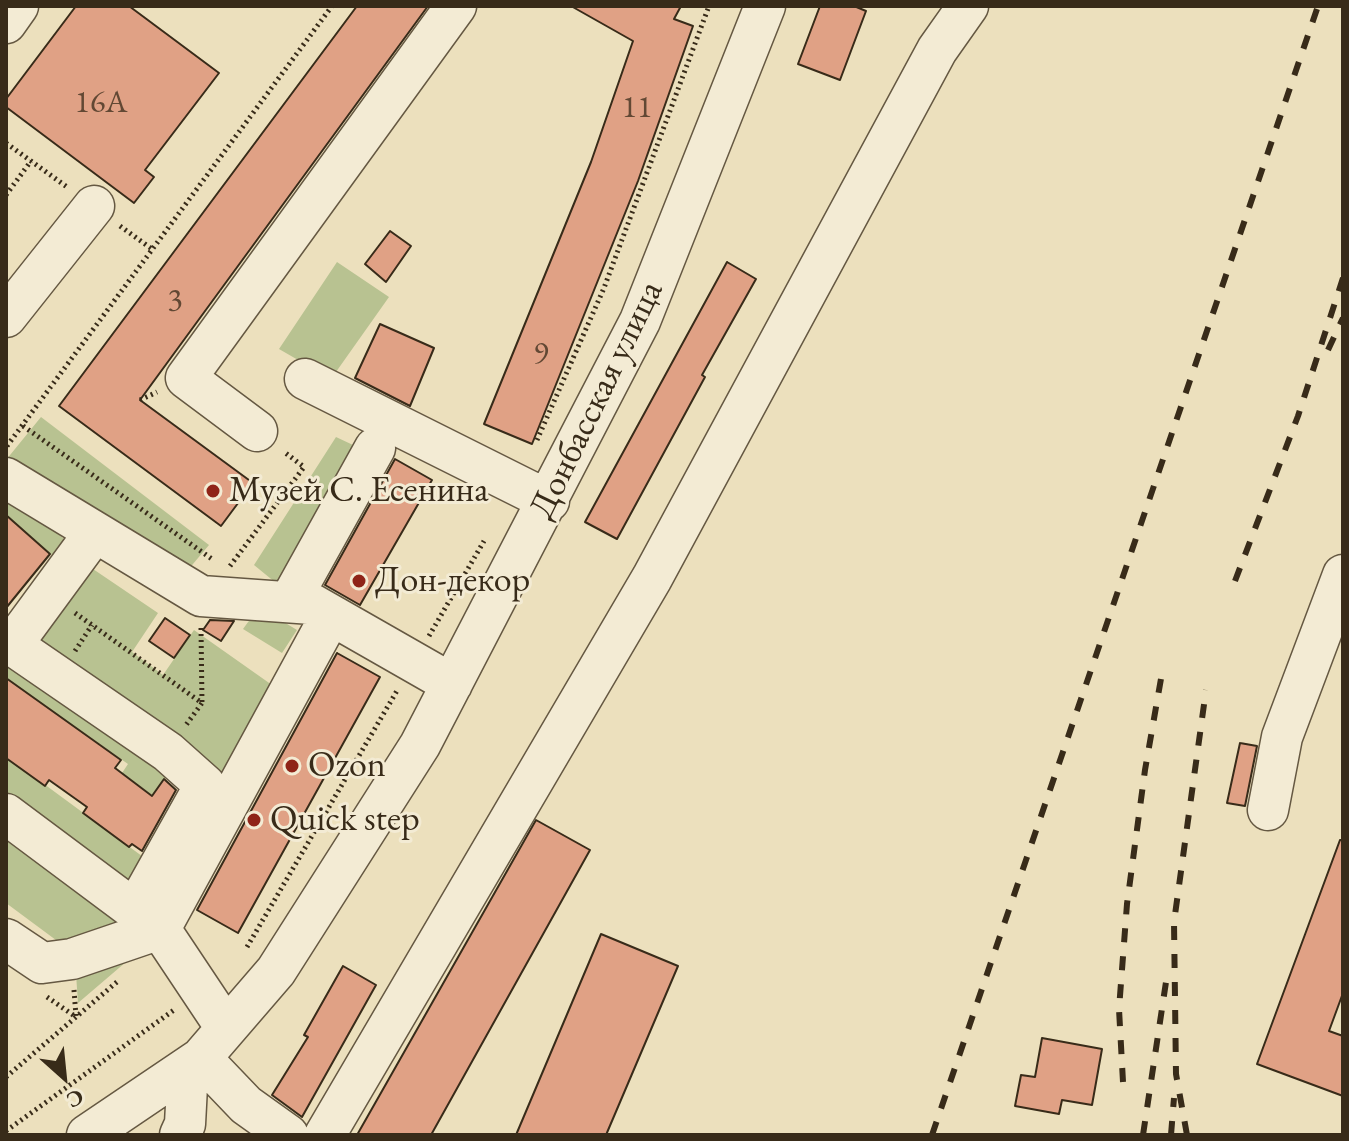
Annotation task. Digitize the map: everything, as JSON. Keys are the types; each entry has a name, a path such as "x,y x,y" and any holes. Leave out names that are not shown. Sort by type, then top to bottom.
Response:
{"street":[{"path":"6,23 18,6"},
{"path":"257,431 186,378 456,6"},
{"path":"325,1135 652,578 937,50 968,6"},
{"name":"Донбасская улица","path":"87,1135 194,1062 276,971 420,745 452,684 533,493 640,321 759,8"},
{"path":"11,301 94,206"},
{"path":"305,379 533,493"},
{"path":"290,601 375,448"},
{"path":"6,478 95,532 207,579 312,604 452,684"},
{"path":"95,532 12,645 168,752 205,785 144,894 160,929 226,1028"},
{"path":"1268,810 1282,737 1343,575"},
{"path":"6,939 42,963 72,959 160,929 331,615"},
{"path":"6,814 160,929"},
{"path":"180,1135 185,1124 194,1062"},
{"path":"194,1062 288,1135"}],"path":[{"path":"6,447 332,6"},
{"path":"533,493 604,288 709,6"},
{"path":"6,195 31,161"},
{"path":"23,426 207,579"},
{"path":"207,579 227,570 304,467 257,431"},
{"path":"245,952 485,539"},
{"path":"168,752 202,703 207,579"},
{"path":"49,595 202,703"},
{"path":"6,1077 121,978"},
{"path":"6,1131 202,990"}],"green space":[{"path":"337,262 389,297 331,379 279,349"},
{"path":"41,417 209,545 182,577 6,460"},
{"path":"336,437 368,452 287,592 254,565"},
{"path":"6,490 64,539 52,555 6,515"},
{"path":"93,569 158,613 132,652 163,675 194,630 272,685 224,775 121,696 41,640"},
{"path":"259,607 297,630 282,653 243,629"},
{"path":"6,654 178,761 152,795 122,773 128,764 6,678"},
{"path":"6,756 150,862 132,886 6,792"},
{"path":"6,826 133,919 64,946 6,903"},
{"path":"140,950 78,1003 76,974"}],"building":[{"path":"76,6 129,6 219,73 145,170 154,177 134,203 6,107 6,99"},
{"path":"357,6 428,6 140,400 253,483 221,526 59,406"},
{"path":"571,6 681,6 674,19 693,26 638,181 532,444 484,424 591,162 633,41"},
{"path":"820,6 854,6 866,11 840,80 798,64"},
{"path":"390,231 411,246 386,282 365,264"},
{"path":"727,262 756,279 617,539 585,522"},
{"path":"380,324 434,348 410,406 355,378"},
{"path":"395,459 432,480 360,605 325,585"},
{"path":"6,515 50,554 6,608"},
{"path":"165,618 190,635 174,658 149,641"},
{"path":"210,620 234,621 221,641 203,630"},
{"path":"337,653 380,677 238,933 197,910"},
{"path":"6,678 121,760 115,768 152,796 164,779 176,790 142,851 132,844 129,847 83,813 87,807 49,780 45,786 6,758"},
{"path":"1240,743 1257,746 1245,806 1227,803"},
{"path":"536,820 590,850 431,1135 357,1135"},
{"path":"1340,840 1343,840 1343,993 1329,1031 1343,1036 1343,1096 1257,1064"},
{"path":"601,934 678,966 606,1135 516,1135"},
{"path":"343,966 376,985 302,1117 272,1095 308,1037 304,1035"},
{"path":"1042,1038 1102,1049 1092,1105 1062,1100 1059,1114 1015,1106 1021,1075 1035,1077"}],"railway":[{"path":"932,1135 1318,6"},
{"path":"1235,581 1298,416 1343,278"},
{"path":"1328,350 1343,318"},
{"path":"1123,1082 1119,1009 1127,904 1162,673"},
{"path":"1187,1135 1176,1074 1174,922 1206,690"},
{"path":"1143,1135 1166,982"},
{"path":"1171,1135 1174,1098"}],"place":[{"name":"Музей С. Есенина","path":"213,491"},
{"name":"Дон-декор","path":"359,581"},
{"name":"Ozon","path":"292,766"},
{"name":"Quick step","path":"254,820"}]}
